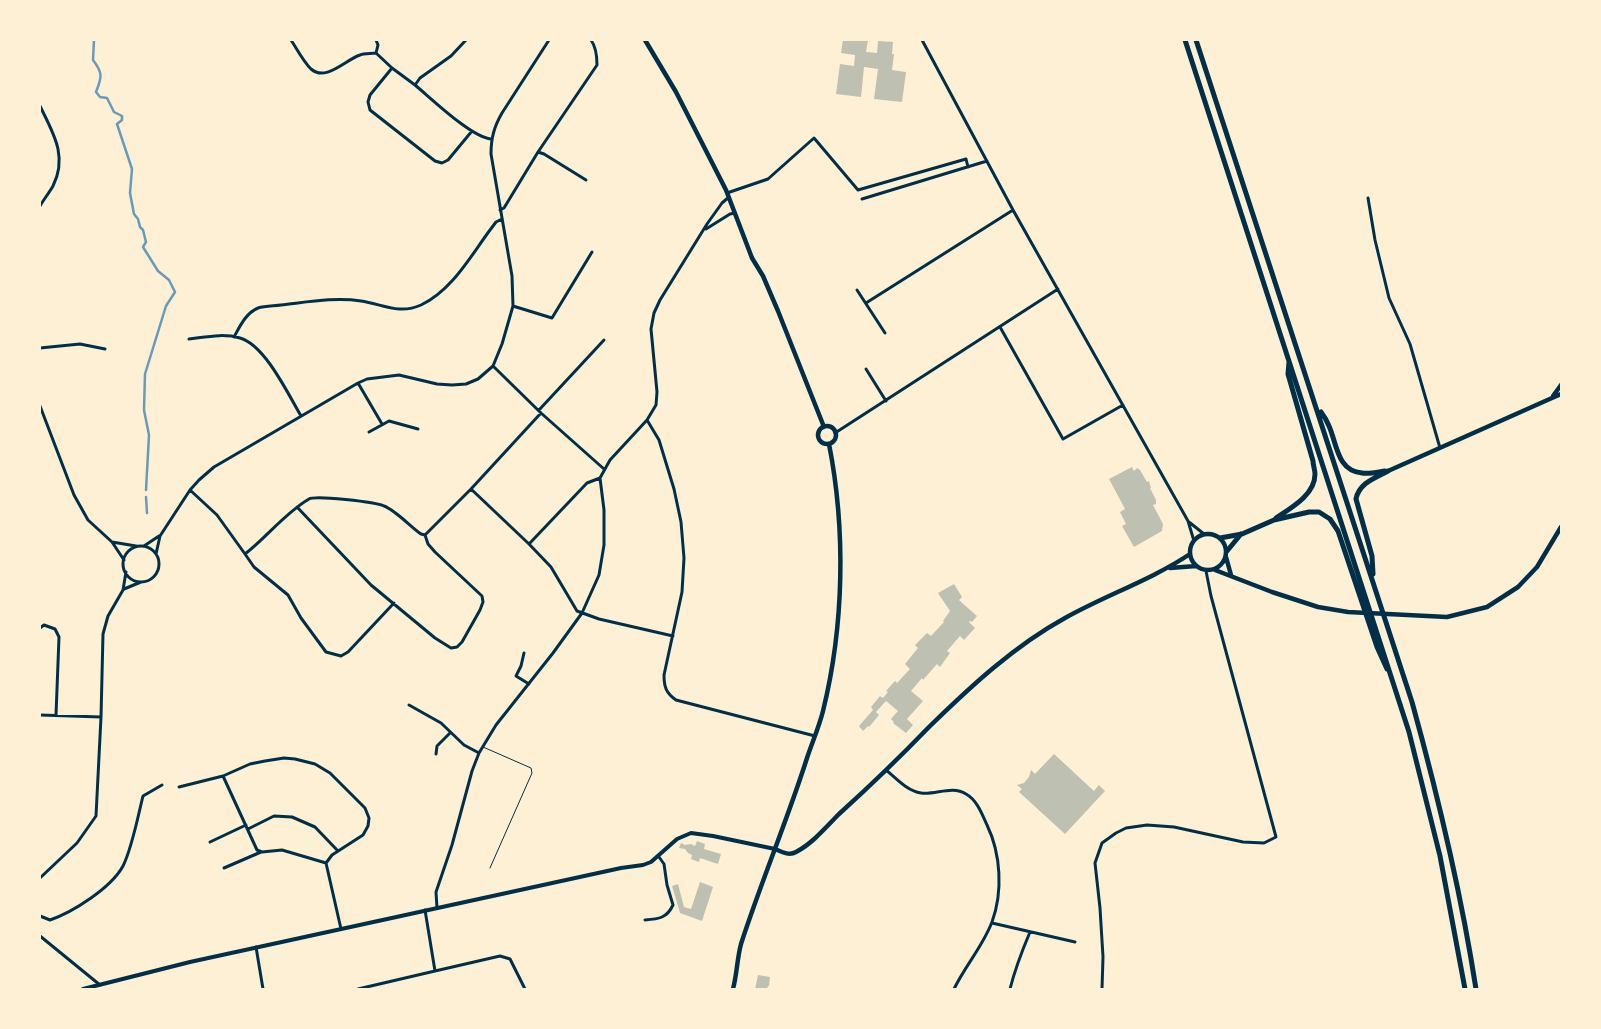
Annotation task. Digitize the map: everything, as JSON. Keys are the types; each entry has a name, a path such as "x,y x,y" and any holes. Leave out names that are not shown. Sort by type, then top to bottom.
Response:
{"highway":[{"path":"1185,40 1410,732 1430,810 1450,904 1465,989"},
{"path":"1196,40 1412,702 1438,800 1476,989"},
{"path":"1220,538 1242,534 1274,520 1295,506 1305,496 1315,475 1288,374 1289,358"},
{"path":"1315,402 1329,425 1338,455 1345,466 1352,471 1363,474 1388,471"},
{"path":"1374,584 1372,556 1356,499 1357,492 1364,485 1388,471"},
{"path":"1274,520 1309,512 1319,512 1330,518 1338,531 1377,648 1396,688"},
{"path":"1227,551 1242,534"}],"main road":[{"path":"645,40 676,92 728,195 752,258 763,276 778,311 824,427"},
{"path":"1552,398 1561,385"},
{"path":"1388,471 1561,394"},
{"path":"824,427 830,427 835,433 833,441 829,444 823,443 819,439 818,433 824,427"},
{"path":"732,989 741,946 823,710 835,647 840,602 839,538 836,495 829,444"},
{"path":"1214,570 1222,564 1227,551 1225,544 1220,538 1214,534 1204,534 1194,540 1190,547 1190,554 1191,560 1196,566 1206,571 1214,570 1231,575 1299,602 1318,607 1348,612 1447,617 1487,607 1523,583 1537,567 1561,527"},
{"path":"775,849 790,854 796,852 814,838 981,679 1035,636 1088,606 1169,568 1190,554"},
{"path":"1226,557 1231,575"},
{"path":"1169,568 1196,566"}],"street":[{"path":"291,40 316,73 325,73 333,70 361,54 376,53 392,68 472,131 491,139"},
{"path":"376,40 378,45 376,53"},
{"path":"415,85 420,78 451,56 466,40"},
{"path":"156,554 160,536 190,490 214,467 358,383 367,379 400,375 437,384 466,384 478,379 493,366 502,344 513,306 512,276 491,154 491,139 502,113 550,40"},
{"path":"922,40 1013,210 1188,521 1194,540"},
{"path":"500,210 504,208 538,152 597,65 593,41"},
{"path":"392,68 370,95 368,102 370,110 434,161 442,163 448,160 472,131"},
{"path":"40,106 58,142 60,163 53,186 40,206"},
{"path":"437,908 436,892 479,752 496,724 529,684 582,613 599,576 604,544 604,510 600,478 610,460 647,420 656,405 657,392 652,329 654,313 660,300 722,203 728,195 768,179 814,138 858,190 966,159 968,167"},
{"path":"538,152 586,180"},
{"path":"862,199 987,161"},
{"path":"1368,198 1375,240 1389,298 1410,344 1440,448"},
{"path":"866,303 1013,210"},
{"path":"704,231 730,214 735,213"},
{"path":"234,337 244,319 258,308 327,299 362,301 386,308 402,310 419,306 448,286 490,230 502,219"},
{"path":"513,306 552,318 592,252"},
{"path":"835,433 1058,289"},
{"path":"857,290 885,333"},
{"path":"1000,327 1063,439 1122,405"},
{"path":"189,339 222,335 241,338 255,347 266,358 301,416"},
{"path":"425,535 471,489 604,340"},
{"path":"40,348 80,344 105,349"},
{"path":"493,366 540,412 604,469"},
{"path":"866,369 886,400"},
{"path":"358,383 382,424"},
{"path":"40,406 74,495 88,520 112,542 124,560 126,572 123,590 108,616 103,634 96,816 77,843 40,878"},
{"path":"369,432 389,420 418,429"},
{"path":"647,420 659,440 674,489 681,522 684,558 682,592 664,675 664,685 668,694 676,700 815,736"},
{"path":"529,544 587,484 600,478"},
{"path":"471,489 551,567 577,611 599,619 673,636"},
{"path":"190,490 217,515 254,567 288,595 301,618 326,652 341,656 348,652 394,603"},
{"path":"245,554 297,506 311,497 317,496 385,506 421,534 425,535"},
{"path":"297,506 371,585 435,638 451,648 457,647 462,642 480,610 483,602 482,596 435,552 428,544 425,535"},
{"path":"1188,521 1204,534"},
{"path":"144,546 160,536"},
{"path":"112,542 144,546 153,550 159,565 158,571 150,579 123,590"},
{"path":"124,560 128,552 136,546"},
{"path":"1102,989 1100,908 1094,863 1102,843 1126,828 1147,825 1174,827 1243,842 1264,842 1276,837 1211,596 1206,571"},
{"path":"126,572 140,582"},
{"path":"40,628 44,625 55,629 59,637 56,715"},
{"path":"524,653 516,676 529,684"},
{"path":"409,705 440,724 464,745 479,752"},
{"path":"40,715 101,717"},
{"path":"436,754 437,746 450,733"},
{"path":"179,786 223,776 250,764 284,758 315,764 330,773 366,808 369,818 368,826 363,835 332,855 326,863 341,929"},
{"path":"886,770 902,784 915,791 922,793 957,790 966,793 973,800 991,834 997,853 998,891 997,905 992,923 954,989"},
{"path":"223,776 257,850 262,852"},
{"path":"40,916 50,920 104,889 123,865 143,796 162,785"},
{"path":"210,842 274,816 292,817 314,827 338,852"},
{"path":"83,989 424,910 643,865 658,857 677,839 691,833 775,849"},
{"path":"224,868 262,852 282,850 326,863"},
{"path":"645,920 659,919 670,912 674,905 667,885 664,864 658,857"},
{"path":"424,910 435,971"},
{"path":"992,923 1075,942"},
{"path":"1010,989 1030,932"},
{"path":"40,936 100,985"},
{"path":"256,948 263,989"},
{"path":"358,989 500,956 510,959 525,989"}],"lane":[{"path":"482,747 531,768 532,773 490,868"}],"building":[{"path":"843,40 868,40 866,52 877,53 878,41 893,42 892,70 906,72 902,102 874,99 878,69 864,67 861,97 836,94 840,64 854,66 855,55 841,53"},
{"path":"1132,467 1134,471 1137,468 1140,470 1147,482 1149,481 1156,500 1156,504 1153,505 1163,524 1162,531 1134,547 1122,526 1126,524 1120,512 1125,509 1109,479"},
{"path":"954,584 962,597 959,600 977,616 972,622 969,622 975,628 964,640 960,636 947,651 950,653 940,667 937,664 911,691 923,701 907,719 913,725 906,733 893,723 891,719 898,711 886,701 876,712 879,715 863,731 859,726 873,710 871,707 880,696 883,698 888,692 886,691 895,681 897,683 910,669 905,664 918,648 915,645 927,633 931,636 944,622 950,611 938,593"},
{"path":"1054,754 1094,791 1099,785 1105,791 1065,834 1019,792 1022,789 1017,785 1024,783 1029,777 1031,770 1035,774"},
{"path":"697,841 705,844 704,849 721,854 718,864 700,858 699,862 691,859 692,855 685,849 679,848 681,843 695,846"},
{"path":"700,882 713,887 702,921 680,913 672,886 678,884 684,907 691,909"},
{"path":"758,975 770,977 767,989 755,989"}],"waterway":[{"path":"94,40 93,60 99,68 100,75 96,92 100,97 107,98 114,112 122,116 122,120 117,124 132,169 130,193 134,214 143,230 146,242 143,247 158,271 169,280 175,292 166,306 145,374 144,410 149,435 146,490"},
{"path":"146,497 147,513"}]}
